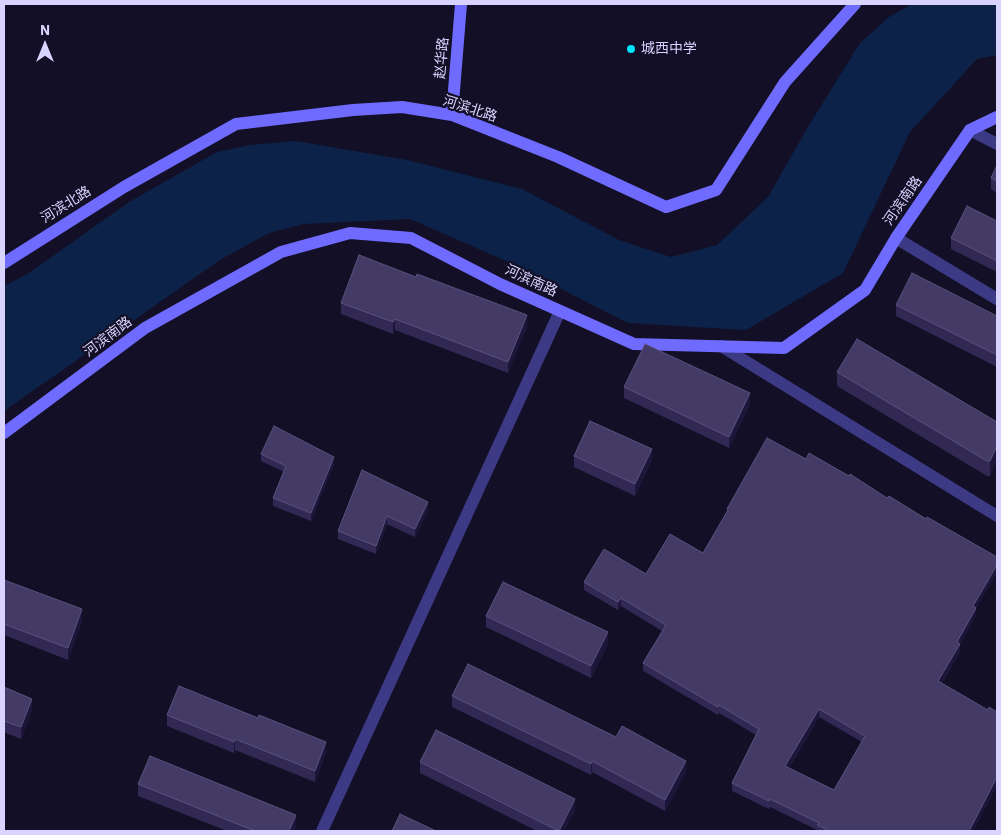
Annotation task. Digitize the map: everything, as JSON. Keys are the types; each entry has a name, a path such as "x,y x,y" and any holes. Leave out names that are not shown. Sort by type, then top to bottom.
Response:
{"street":[{"name":"赵华路","path":"452,116 461,4"},
{"name":"河滨北路","path":"4,263 124,187 236,124 353,110 402,107 452,116 558,157 666,207 716,190 785,82 855,4"},
{"name":"河滨南路","path":"4,433 145,328 281,252 350,233 412,238 500,284 634,344 784,348 865,290 896,238 970,130 997,117"},
{"path":"970,130 997,144"},
{"path":"896,238 997,299"},
{"path":"322,831 560,311"},
{"path":"721,346 997,516"}],"water":[{"path":"912,4 997,4 997,55 977,59 910,132 843,273 746,330 628,323 508,262 410,219 304,224 269,233 220,260 4,411 4,286 29,273 129,202 217,152 250,145 296,141 407,160 522,189 619,240 671,257 717,245 768,197 809,125 860,43 889,17"}],"building":[{"path":"997,165 997,181 991,178"},
{"path":"967,206 997,221 997,261 951,238"},
{"path":"359,255 416,277 417,274 527,315 508,362 395,319 393,322 341,303"},
{"path":"912,273 997,316 997,355 896,305"},
{"path":"857,339 997,422 997,446 990,461 987,461 837,372"},
{"path":"645,344 750,393 729,437 624,387"},
{"path":"590,421 652,449 635,484 574,456"},
{"path":"274,426 334,457 311,513 273,498 286,466 261,454"},
{"path":"767,438 806,459 809,453 849,476 850,474 887,498 889,496 926,519 927,517 997,557 997,565 973,606 976,608 957,642 960,644 938,681 988,710 989,707 997,712 997,777 969,831 830,831 817,825 819,823 770,799 769,801 732,783 759,729 643,663 666,625 621,598 618,602 584,582 604,549 646,574 670,534 703,553","holes":["819,709 865,736 834,790 785,766"]},
{"path":"362,470 428,502 415,529 387,516 376,546 338,531"},
{"path":"4,580 82,609 68,648 4,624"},
{"path":"503,582 608,632 591,666 486,616"},
{"path":"468,664 616,737 622,726 686,761 665,800 592,761 591,764 452,696"},
{"path":"179,686 258,718 259,715 326,742 315,771 235,739 234,742 167,715"},
{"path":"4,687 32,699 21,727 4,721"},
{"path":"436,730 575,799 559,831 420,762"},
{"path":"150,756 296,815 289,831 255,831 138,784"},
{"path":"400,814 436,831 392,831"}],"place":[{"name":"城西中学","path":"631,49"}]}
